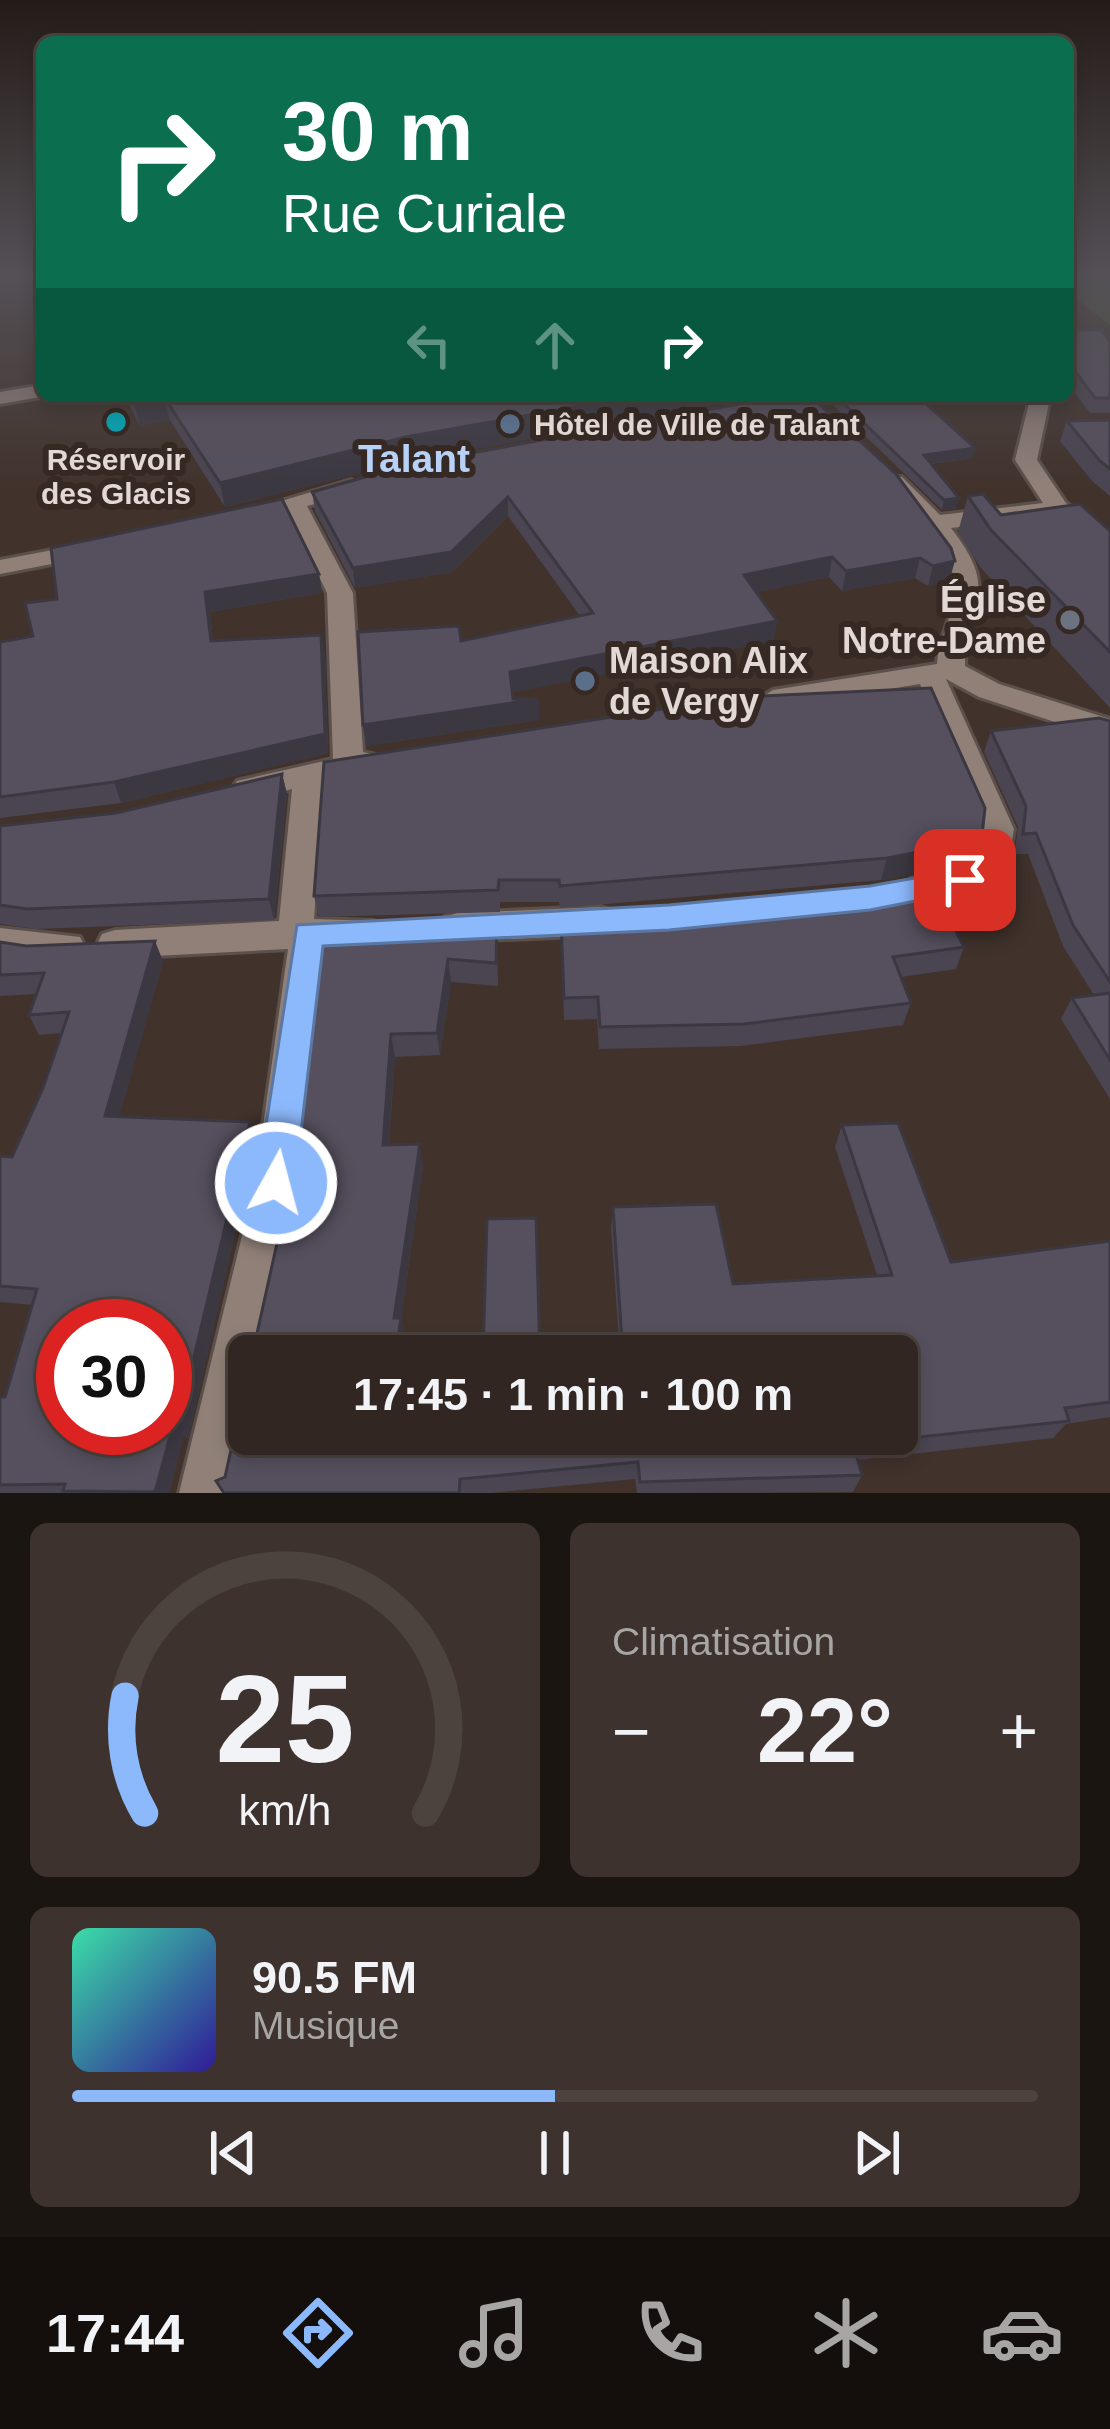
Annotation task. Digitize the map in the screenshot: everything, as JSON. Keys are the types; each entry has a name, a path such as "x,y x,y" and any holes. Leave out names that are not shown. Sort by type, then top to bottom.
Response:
{"street":[{"path":"0,398 36,392"},
{"path":"1038,402 1026,460 1058,508 1110,547"},
{"path":"878,466 935,523 969,589 940,673 998,830 994,868 965,880 889,894"},
{"path":"228,519 369,482"},
{"path":"295,504 340,593 348,764"},
{"path":"935,523 1058,508"},
{"path":"0,566 115,545"},
{"path":"746,703 940,673 976,689 1079,714 1110,730"},
{"path":"223,795 309,772 395,757"},
{"path":"205,1493 276,1183 302,935 309,772"},
{"path":"0,942 36,948 646,919"}],"building":[{"path":"1074,345 1110,345 1110,398 1095,398 1074,370"},
{"path":"167,402 602,402 406,437 220,483"},
{"path":"750,402 817,402 896,474 951,548 955,561 933,566 920,558 846,571 832,557 744,575 777,621 510,672 513,699 539,699 363,725 358,632 459,626 461,641 593,613 508,497 451,552 353,568 312,492 411,464"},
{"path":"842,402 924,402 975,448 924,455 959,498 944,500"},
{"path":"1110,420 1110,469 1067,421"},
{"path":"983,494 1001,515 1080,504 1110,531 1110,652 991,530 968,496"},
{"path":"282,499 319,574 205,592 211,641 321,635 325,734 114,782 0,797 0,642 33,636 25,603 57,599 51,548"},
{"path":"931,688 985,808 982,835 934,837 940,848 887,858 560,886 559,880 499,880 498,890 314,896 324,762 740,697"},
{"path":"1099,718 1110,721 1110,982 1073,925 1036,833 1023,834 1026,806 991,731"},
{"path":"282,774 269,899 27,909 0,905 0,826 116,813"},
{"path":"958,877 973,901 943,906 964,947 893,957 911,1003 744,1024 600,1027 598,997 564,998 561,920 840,898"},
{"path":"497,923 496,963 448,959 437,1033 391,1034 383,1145 420,1144 394,1318 401,1318 398,1335 257,1335 295,1162 323,931"},
{"path":"155,941 105,1116 250,1122 192,1365 192,1299 36,1299 36,1455 165,1455 155,1492 63,1491 65,1484 0,1485 0,1397 5,1397 37,1289 0,1286 0,1156 12,1157 43,1088 69,1012 29,1015 44,973 0,975 0,942 26,946"},
{"path":"1110,993 1110,1060 1072,998"},
{"path":"898,1123 951,1262 1110,1241 1110,1402 1065,1408 1069,1421 918,1437 918,1335 622,1335 613,1207 716,1204 733,1284 892,1275 842,1125"},
{"path":"536,1218 539,1335 484,1335 487,1219"},
{"path":"230,1455 856,1455 862,1475 640,1482 638,1462 460,1479 459,1493 224,1493 216,1481 225,1477"}],"place":[{"name":"Réservoir des Glacis","path":"116,422"},
{"name":"Hôtel de Ville de Talant","path":"510,424"},
{"name":"Église Notre-Dame","path":"1070,620"},
{"name":"Maison Alix de Vergy","path":"585,681"}],"district":[{"name":"Talant","path":"414,458"}],"route":[{"path":"276,1183 308,934 669,918 870,898 965,880"}]}
